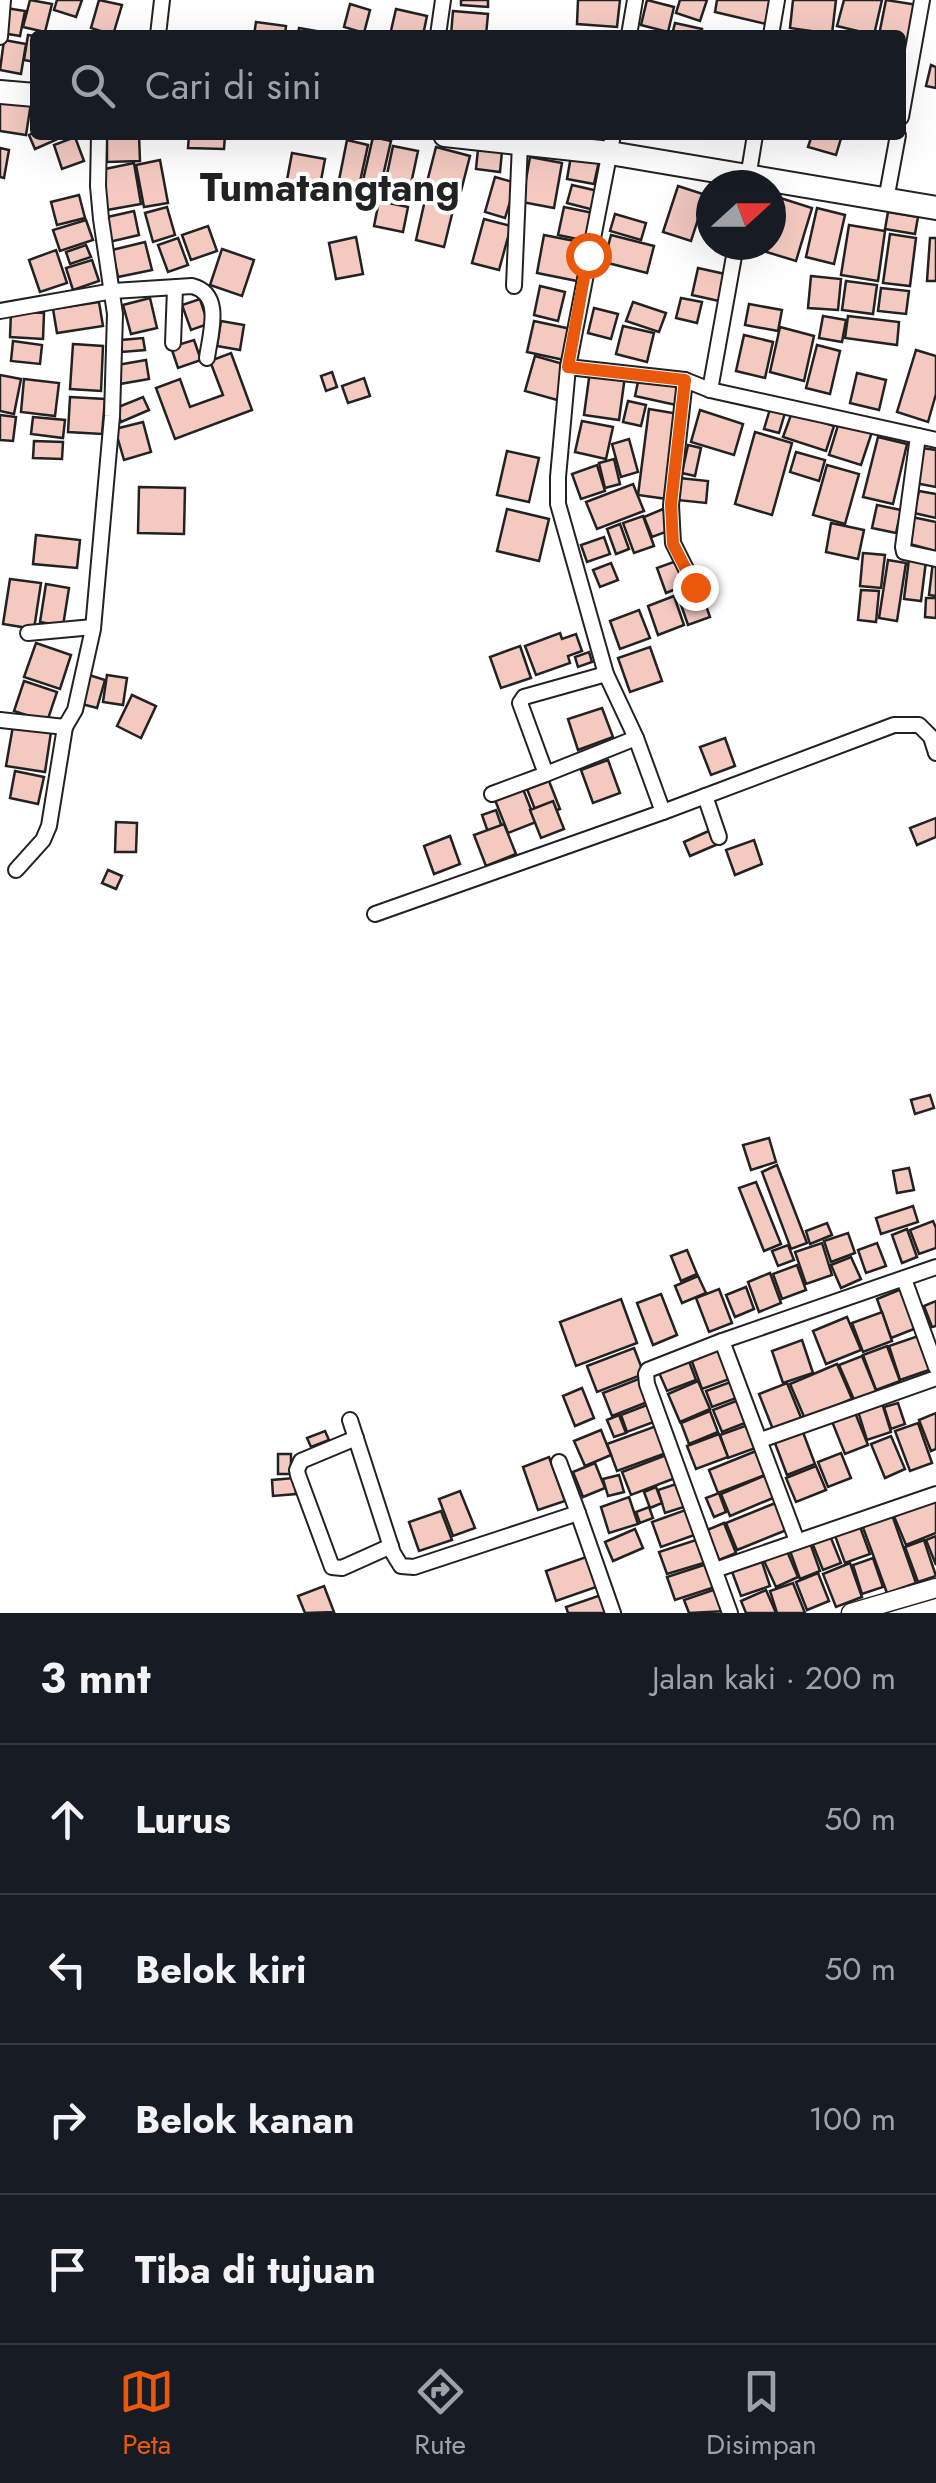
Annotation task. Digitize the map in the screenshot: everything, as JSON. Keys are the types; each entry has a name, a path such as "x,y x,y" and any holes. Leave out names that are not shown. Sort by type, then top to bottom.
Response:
{"highway":[{"path":"0,92 30,95"},
{"path":"492,140 612,144 710,170"},
{"path":"786,186 936,208"}],"street":[{"path":"0,36 3,0"},
{"path":"159,30 162,0"},
{"path":"439,30 443,0"},
{"path":"630,30 634,0"},
{"path":"772,30 777,0"},
{"path":"906,86 920,0 936,4"},
{"path":"16,870 43,840 49,826 65,727 75,710 93,626 114,387 115,314 100,202 100,140"},
{"path":"750,170 754,140"},
{"path":"886,200 897,140"},
{"path":"514,286 520,143"},
{"path":"612,144 568,367 558,504 606,674 636,738 663,812"},
{"path":"710,390 733,260"},
{"path":"173,343 175,288"},
{"path":"0,311 112,291 200,288 210,298 213,310 207,358"},
{"path":"568,367 685,380 710,390 936,440"},
{"path":"685,380 671,504 673,544 695,587"},
{"path":"918,436 903,548 904,552 936,558"},
{"path":"28,633 93,626"},
{"path":"546,774 521,700 532,693 606,674"},
{"path":"0,720 65,727"},
{"path":"375,914 894,725 919,725 931,737 936,753"},
{"path":"492,794 636,738"},
{"path":"704,796 719,837"},
{"path":"730,1613 646,1374 659,1364 936,1267"},
{"path":"904,1279 936,1367"},
{"path":"722,1341 796,1542"},
{"path":"760,1440 936,1378"},
{"path":"350,1420 390,1546 401,1566 414,1567 578,1513"},
{"path":"356,1438 302,1461 298,1474 332,1567 342,1568 390,1546"},
{"path":"559,1462 613,1613"},
{"path":"714,1570 936,1494"},
{"path":"857,1612 936,1588"}],"building":[{"path":"30,0 52,4 46,30 23,27"},
{"path":"57,0 82,0 76,17 54,10"},
{"path":"99,0 122,5 114,30 91,28"},
{"path":"461,0 488,0 488,7 461,5"},
{"path":"578,0 620,0 617,27 577,24"},
{"path":"647,0 674,7 668,30 641,25"},
{"path":"680,0 707,0 700,21 676,13"},
{"path":"717,0 771,0 766,24 715,12"},
{"path":"793,0 836,0 832,30 790,28"},
{"path":"844,0 882,0 875,30 837,26"},
{"path":"886,0 918,5 908,54 906,30 880,30"},
{"path":"350,4 370,10 365,30 344,27"},
{"path":"6,8 25,11 20,36 2,33"},
{"path":"396,9 427,16 424,30 391,30"},
{"path":"453,11 488,14 486,30 451,30"},
{"path":"256,22 286,26 286,30 255,30"},
{"path":"675,23 702,29 702,30 673,30"},
{"path":"28,35 30,35 30,61 24,60"},
{"path":"4,40 26,44 21,74 0,70"},
{"path":"931,65 936,67 936,88 926,86"},
{"path":"0,97 30,103 26,135 0,131"},
{"path":"31,140 56,140 35,149"},
{"path":"76,140 84,161 62,169 54,145"},
{"path":"107,140 139,140 140,161 107,162"},
{"path":"189,140 225,140 224,149 188,148"},
{"path":"347,140 368,145 356,200 336,195"},
{"path":"372,140 391,141 376,206 358,202"},
{"path":"810,140 840,140 836,155 808,147"},
{"path":"393,146 418,151 411,184 386,179"},
{"path":"436,147 470,156 461,191 427,182"},
{"path":"0,148 9,150 4,178 0,177"},
{"path":"478,149 502,151 500,172 476,169"},
{"path":"292,153 325,159 317,202 284,196"},
{"path":"571,156 599,161 594,184 567,179"},
{"path":"530,157 562,163 554,208 522,202"},
{"path":"160,160 168,203 144,207 136,165"},
{"path":"134,163 141,204 107,210 100,170"},
{"path":"495,177 516,183 505,218 485,212"},
{"path":"572,185 598,191 594,210 567,203"},
{"path":"678,186 696,192 696,226 691,241 663,232"},
{"path":"427,191 456,198 444,247 416,240"},
{"path":"79,195 85,218 57,225 51,202"},
{"path":"786,200 812,208 796,261 786,258"},
{"path":"379,201 408,207 403,232 374,226"},
{"path":"167,207 175,235 153,242 145,213"},
{"path":"564,207 593,213 587,241 558,235"},
{"path":"817,208 845,215 834,264 806,257"},
{"path":"134,211 139,235 109,242 103,218"},
{"path":"888,212 918,217 915,234 885,229"},
{"path":"615,214 646,223 641,240 610,231"},
{"path":"484,219 511,226 499,270 472,263"},
{"path":"86,220 93,240 60,251 53,230"},
{"path":"849,225 885,231 878,281 841,275"},
{"path":"208,226 217,251 191,260 182,235"},
{"path":"890,234 916,238 910,286 883,283"},
{"path":"544,235 585,243 577,281 537,273"},
{"path":"611,235 654,246 647,273 604,262"},
{"path":"356,237 363,274 336,279 329,243"},
{"path":"178,238 188,265 168,272 158,245"},
{"path":"930,238 936,238 936,281 927,281"},
{"path":"145,242 152,270 118,277 112,250"},
{"path":"86,245 91,257 70,264 66,252"},
{"path":"222,249 254,260 242,296 210,285"},
{"path":"56,250 67,283 40,292 29,260"},
{"path":"92,260 99,281 73,290 66,268"},
{"path":"698,268 725,274 719,301 692,295"},
{"path":"811,276 841,279 838,310 808,308"},
{"path":"846,281 877,285 873,314 842,310"},
{"path":"540,286 565,292 558,321 534,315"},
{"path":"881,288 909,291 906,314 878,311"},
{"path":"150,298 157,328 131,334 123,305"},
{"path":"681,298 702,302 697,323 676,318"},
{"path":"200,299 208,324 191,330 182,305"},
{"path":"99,302 103,326 57,333 53,309"},
{"path":"633,302 666,313 659,332 626,321"},
{"path":"749,304 782,310 778,331 745,325"},
{"path":"594,308 618,314 611,339 588,333"},
{"path":"11,311 44,313 43,339 10,337"},
{"path":"823,316 846,320 842,342 819,338"},
{"path":"848,316 899,322 897,345 845,338"},
{"path":"221,321 244,325 240,350 217,346"},
{"path":"534,321 571,329 564,360 527,352"},
{"path":"623,326 654,333 647,362 616,354"},
{"path":"780,327 814,336 804,381 770,372"},
{"path":"744,335 773,342 765,378 736,371"},
{"path":"143,338 145,350 122,352 121,340"},
{"path":"194,340 201,360 178,368 171,347"},
{"path":"13,341 42,345 40,364 11,361"},
{"path":"73,344 103,346 101,391 70,389"},
{"path":"817,345 840,351 830,394 806,388"},
{"path":"916,350 936,356 936,394 928,422 897,412"},
{"path":"231,353 252,410 175,439 156,388 180,379 190,407 223,395 210,361"},
{"path":"535,356 567,365 557,400 525,391"},
{"path":"146,360 149,379 120,384 117,365"},
{"path":"590,371 625,376 619,420 584,415"},
{"path":"332,372 337,387 326,391 321,376"},
{"path":"857,373 886,380 879,410 850,403"},
{"path":"0,375 21,379 14,414 0,411"},
{"path":"639,377 680,385 676,405 635,396"},
{"path":"364,378 370,396 348,403 342,386"},
{"path":"24,379 59,383 55,416 21,412"},
{"path":"70,397 105,399 102,434 68,432"},
{"path":"143,397 149,410 121,422 116,408"},
{"path":"628,401 646,405 641,426 623,422"},
{"path":"649,409 679,414 667,499 638,495"},
{"path":"770,409 785,413 779,433 764,429"},
{"path":"700,410 743,424 734,455 691,442"},
{"path":"792,412 834,426 826,451 783,437"},
{"path":"0,415 16,417 13,441 0,440"},
{"path":"33,417 65,420 63,438 31,434"},
{"path":"582,421 613,427 606,459 575,452"},
{"path":"143,422 151,452 124,460 115,429"},
{"path":"839,422 872,432 861,465 829,455"},
{"path":"755,432 792,443 772,515 735,504"},
{"path":"878,437 907,444 893,504 863,497"},
{"path":"629,439 638,472 621,477 612,444"},
{"path":"34,441 63,442 62,459 33,458"},
{"path":"688,445 701,448 695,476 682,473"},
{"path":"922,448 936,450 936,487 915,483"},
{"path":"507,451 539,458 529,502 497,495"},
{"path":"796,452 825,460 819,481 790,472"},
{"path":"614,459 620,484 605,488 599,463"},
{"path":"597,465 605,491 581,499 572,474"},
{"path":"827,465 859,474 845,524 813,515"},
{"path":"679,478 708,481 706,503 677,500"},
{"path":"633,484 644,511 597,529 586,502"},
{"path":"139,487 185,488 184,534 138,533"},
{"path":"919,491 936,494 936,518 914,513"},
{"path":"877,505 901,510 896,533 872,528"},
{"path":"507,509 549,519 539,561 497,551"},
{"path":"663,509 671,530 652,537 644,517"},
{"path":"643,516 654,546 634,553 623,523"},
{"path":"912,517 936,522 936,551 906,543"},
{"path":"831,523 864,530 858,559 826,552"},
{"path":"620,524 629,549 616,554 607,529"},
{"path":"36,535 80,540 77,568 33,564"},
{"path":"604,537 610,554 587,562 581,545"},
{"path":"863,553 885,555 881,588 860,586"},
{"path":"909,559 926,561 921,601 904,599"},
{"path":"679,560 688,584 666,593 657,568"},
{"path":"888,560 906,563 897,621 879,618"},
{"path":"936,561 936,596 929,595"},
{"path":"611,563 618,580 600,587 593,570"},
{"path":"10,579 41,583 34,629 3,624"},
{"path":"46,584 69,588 63,626 40,622"},
{"path":"699,586 710,617 688,625 677,593"},
{"path":"861,590 879,591 876,622 858,620"},
{"path":"674,596 684,625 658,635 648,606"},
{"path":"926,598 936,598 936,618 925,617"},
{"path":"639,610 650,638 620,649 610,621"},
{"path":"560,633 562,639 576,634 582,651 568,656 570,663 536,675 525,646"},
{"path":"36,643 71,655 60,689 24,677"},
{"path":"520,646 531,678 501,688 490,657"},
{"path":"650,647 662,681 630,692 618,658"},
{"path":"589,652 592,662 578,667 575,657"},
{"path":"86,674 105,680 97,708 78,703"},
{"path":"107,675 127,678 123,705 103,702"},
{"path":"24,681 57,692 47,722 14,711"},
{"path":"132,695 156,706 141,738 117,726"},
{"path":"602,708 613,737 578,750 568,719"},
{"path":"13,726 51,732 45,772 6,766"},
{"path":"725,738 735,766 711,775 700,747"},
{"path":"608,760 620,793 593,803 581,770"},
{"path":"15,771 44,777 38,804 10,798"},
{"path":"549,781 560,809 538,817 527,789"},
{"path":"523,789 536,822 508,833 495,800"},
{"path":"553,801 564,829 541,838 530,810"},
{"path":"496,810 504,833 490,838 482,815"},
{"path":"936,818 936,837 917,845 910,828"},
{"path":"116,822 137,823 136,852 115,852"},
{"path":"504,824 516,854 486,866 474,835"},
{"path":"711,830 718,844 690,856 684,842"},
{"path":"450,836 460,864 434,874 424,846"},
{"path":"754,840 762,864 735,875 726,850"},
{"path":"108,870 122,876 116,889 102,883"},
{"path":"930,1095 934,1108 915,1114 911,1100"},
{"path":"769,1138 776,1162 751,1170 743,1145"},
{"path":"777,1165 807,1243 791,1249 762,1172"},
{"path":"909,1168 914,1190 897,1193 893,1171"},
{"path":"756,1182 781,1244 764,1251 739,1188"},
{"path":"913,1206 918,1222 881,1234 876,1218"},
{"path":"933,1221 936,1248 919,1254 910,1230"},
{"path":"827,1223 832,1235 810,1244 806,1231"},
{"path":"907,1229 917,1257 902,1263 892,1235"},
{"path":"848,1233 855,1253 831,1262 824,1241"},
{"path":"822,1243 832,1275 806,1284 795,1252"},
{"path":"877,1243 886,1266 866,1273 858,1250"},
{"path":"788,1245 794,1260 778,1266 772,1251"},
{"path":"687,1250 697,1274 681,1281 671,1256"},
{"path":"851,1257 861,1279 841,1288 831,1265"},
{"path":"797,1265 806,1290 782,1299 773,1274"},
{"path":"770,1273 781,1303 759,1312 748,1282"},
{"path":"698,1276 706,1293 682,1303 675,1286"},
{"path":"746,1287 754,1309 735,1317 726,1295"},
{"path":"904,1288 919,1327 891,1338 877,1299"},
{"path":"719,1289 732,1323 709,1332 696,1298"},
{"path":"661,1294 677,1335 653,1345 637,1303"},
{"path":"621,1299 637,1343 576,1366 560,1322"},
{"path":"936,1301 936,1326 932,1327 924,1306"},
{"path":"882,1312 892,1341 863,1352 852,1323"},
{"path":"847,1317 861,1350 826,1364 813,1331"},
{"path":"921,1335 932,1369 900,1380 889,1346"},
{"path":"802,1340 813,1373 783,1383 772,1351"},
{"path":"887,1346 900,1381 876,1390 863,1355"},
{"path":"723,1347 735,1377 702,1389 691,1359"},
{"path":"634,1348 644,1374 597,1392 587,1366"},
{"path":"687,1356 696,1380 667,1391 657,1368"},
{"path":"862,1356 877,1393 855,1402 839,1365"},
{"path":"837,1364 852,1399 805,1419 790,1384"},
{"path":"641,1378 650,1401 612,1416 603,1393"},
{"path":"736,1380 742,1396 712,1407 706,1391"},
{"path":"698,1381 710,1409 680,1422 668,1394"},
{"path":"787,1383 802,1420 774,1432 759,1394"},
{"path":"582,1388 594,1418 575,1426 563,1396"},
{"path":"741,1399 750,1421 722,1432 713,1410"},
{"path":"881,1400 891,1432 867,1440 857,1408"},
{"path":"652,1403 659,1420 627,1432 621,1415"},
{"path":"898,1403 905,1424 891,1429 884,1407"},
{"path":"854,1410 868,1445 845,1454 831,1419"},
{"path":"710,1411 718,1432 689,1444 681,1423"},
{"path":"936,1413 936,1449 931,1451 919,1420"},
{"path":"619,1415 626,1433 614,1437 607,1420"},
{"path":"753,1423 761,1446 728,1458 720,1435"},
{"path":"918,1423 932,1463 910,1471 895,1431"},
{"path":"659,1425 669,1452 617,1471 607,1444"},
{"path":"801,1427 815,1464 787,1475 773,1438"},
{"path":"601,1430 611,1455 585,1466 574,1441"},
{"path":"325,1431 329,1440 311,1447 307,1438"},
{"path":"719,1434 728,1457 696,1469 687,1446"},
{"path":"891,1436 905,1469 885,1478 871,1444"},
{"path":"761,1449 770,1473 718,1493 709,1470"},
{"path":"841,1453 851,1478 828,1487 818,1462"},
{"path":"278,1454 291,1454 291,1474 278,1474"},
{"path":"669,1454 678,1477 631,1495 622,1472"},
{"path":"549,1457 565,1501 538,1510 523,1467"},
{"path":"595,1463 605,1488 583,1497 573,1472"},
{"path":"816,1466 826,1490 796,1502 786,1478"},
{"path":"771,1473 780,1495 730,1516 721,1494"},
{"path":"619,1475 624,1492 608,1496 603,1479"},
{"path":"294,1478 296,1494 273,1496 272,1480"},
{"path":"682,1482 690,1505 665,1513 658,1490"},
{"path":"656,1487 662,1503 650,1508 644,1492"},
{"path":"460,1491 475,1528 453,1536 439,1499"},
{"path":"719,1493 726,1512 714,1517 706,1498"},
{"path":"629,1497 638,1524 609,1533 601,1507"},
{"path":"936,1499 936,1533 906,1545 893,1514"},
{"path":"778,1502 789,1529 737,1550 726,1523"},
{"path":"649,1507 653,1518 640,1523 636,1512"},
{"path":"691,1508 700,1533 661,1547 652,1522"},
{"path":"441,1511 452,1540 419,1551 409,1522"},
{"path":"891,1512 916,1583 887,1593 861,1522"},
{"path":"724,1523 736,1553 719,1560 707,1530"},
{"path":"859,1524 870,1554 845,1563 834,1533"},
{"path":"635,1529 643,1548 613,1561 605,1542"},
{"path":"829,1533 841,1563 823,1570 811,1540"},
{"path":"936,1536 936,1565 926,1540"},
{"path":"699,1539 707,1562 667,1574 659,1552"},
{"path":"809,1540 820,1571 800,1579 789,1548"},
{"path":"924,1540 936,1576 918,1582 905,1547"},
{"path":"787,1551 798,1577 776,1587 764,1561"},
{"path":"589,1556 599,1586 556,1601 546,1571"},
{"path":"873,1558 883,1587 862,1594 853,1565"},
{"path":"761,1559 770,1586 741,1596 731,1569"},
{"path":"850,1563 862,1597 836,1607 823,1574"},
{"path":"707,1564 715,1587 675,1600 667,1577"},
{"path":"818,1573 829,1601 807,1610 796,1582"},
{"path":"793,1583 805,1613 777,1613 770,1591"},
{"path":"324,1586 334,1612 305,1613 298,1596"},
{"path":"719,1588 727,1611 689,1613 684,1600"},
{"path":"766,1590 776,1613 746,1613 741,1601"},
{"path":"601,1595 607,1613 568,1613 566,1607"}],"district":[{"name":"Tumatangtang","path":"330,187"}],"route":[{"path":"588,255 568,367 685,380 671,504 673,544 695,587"}]}
